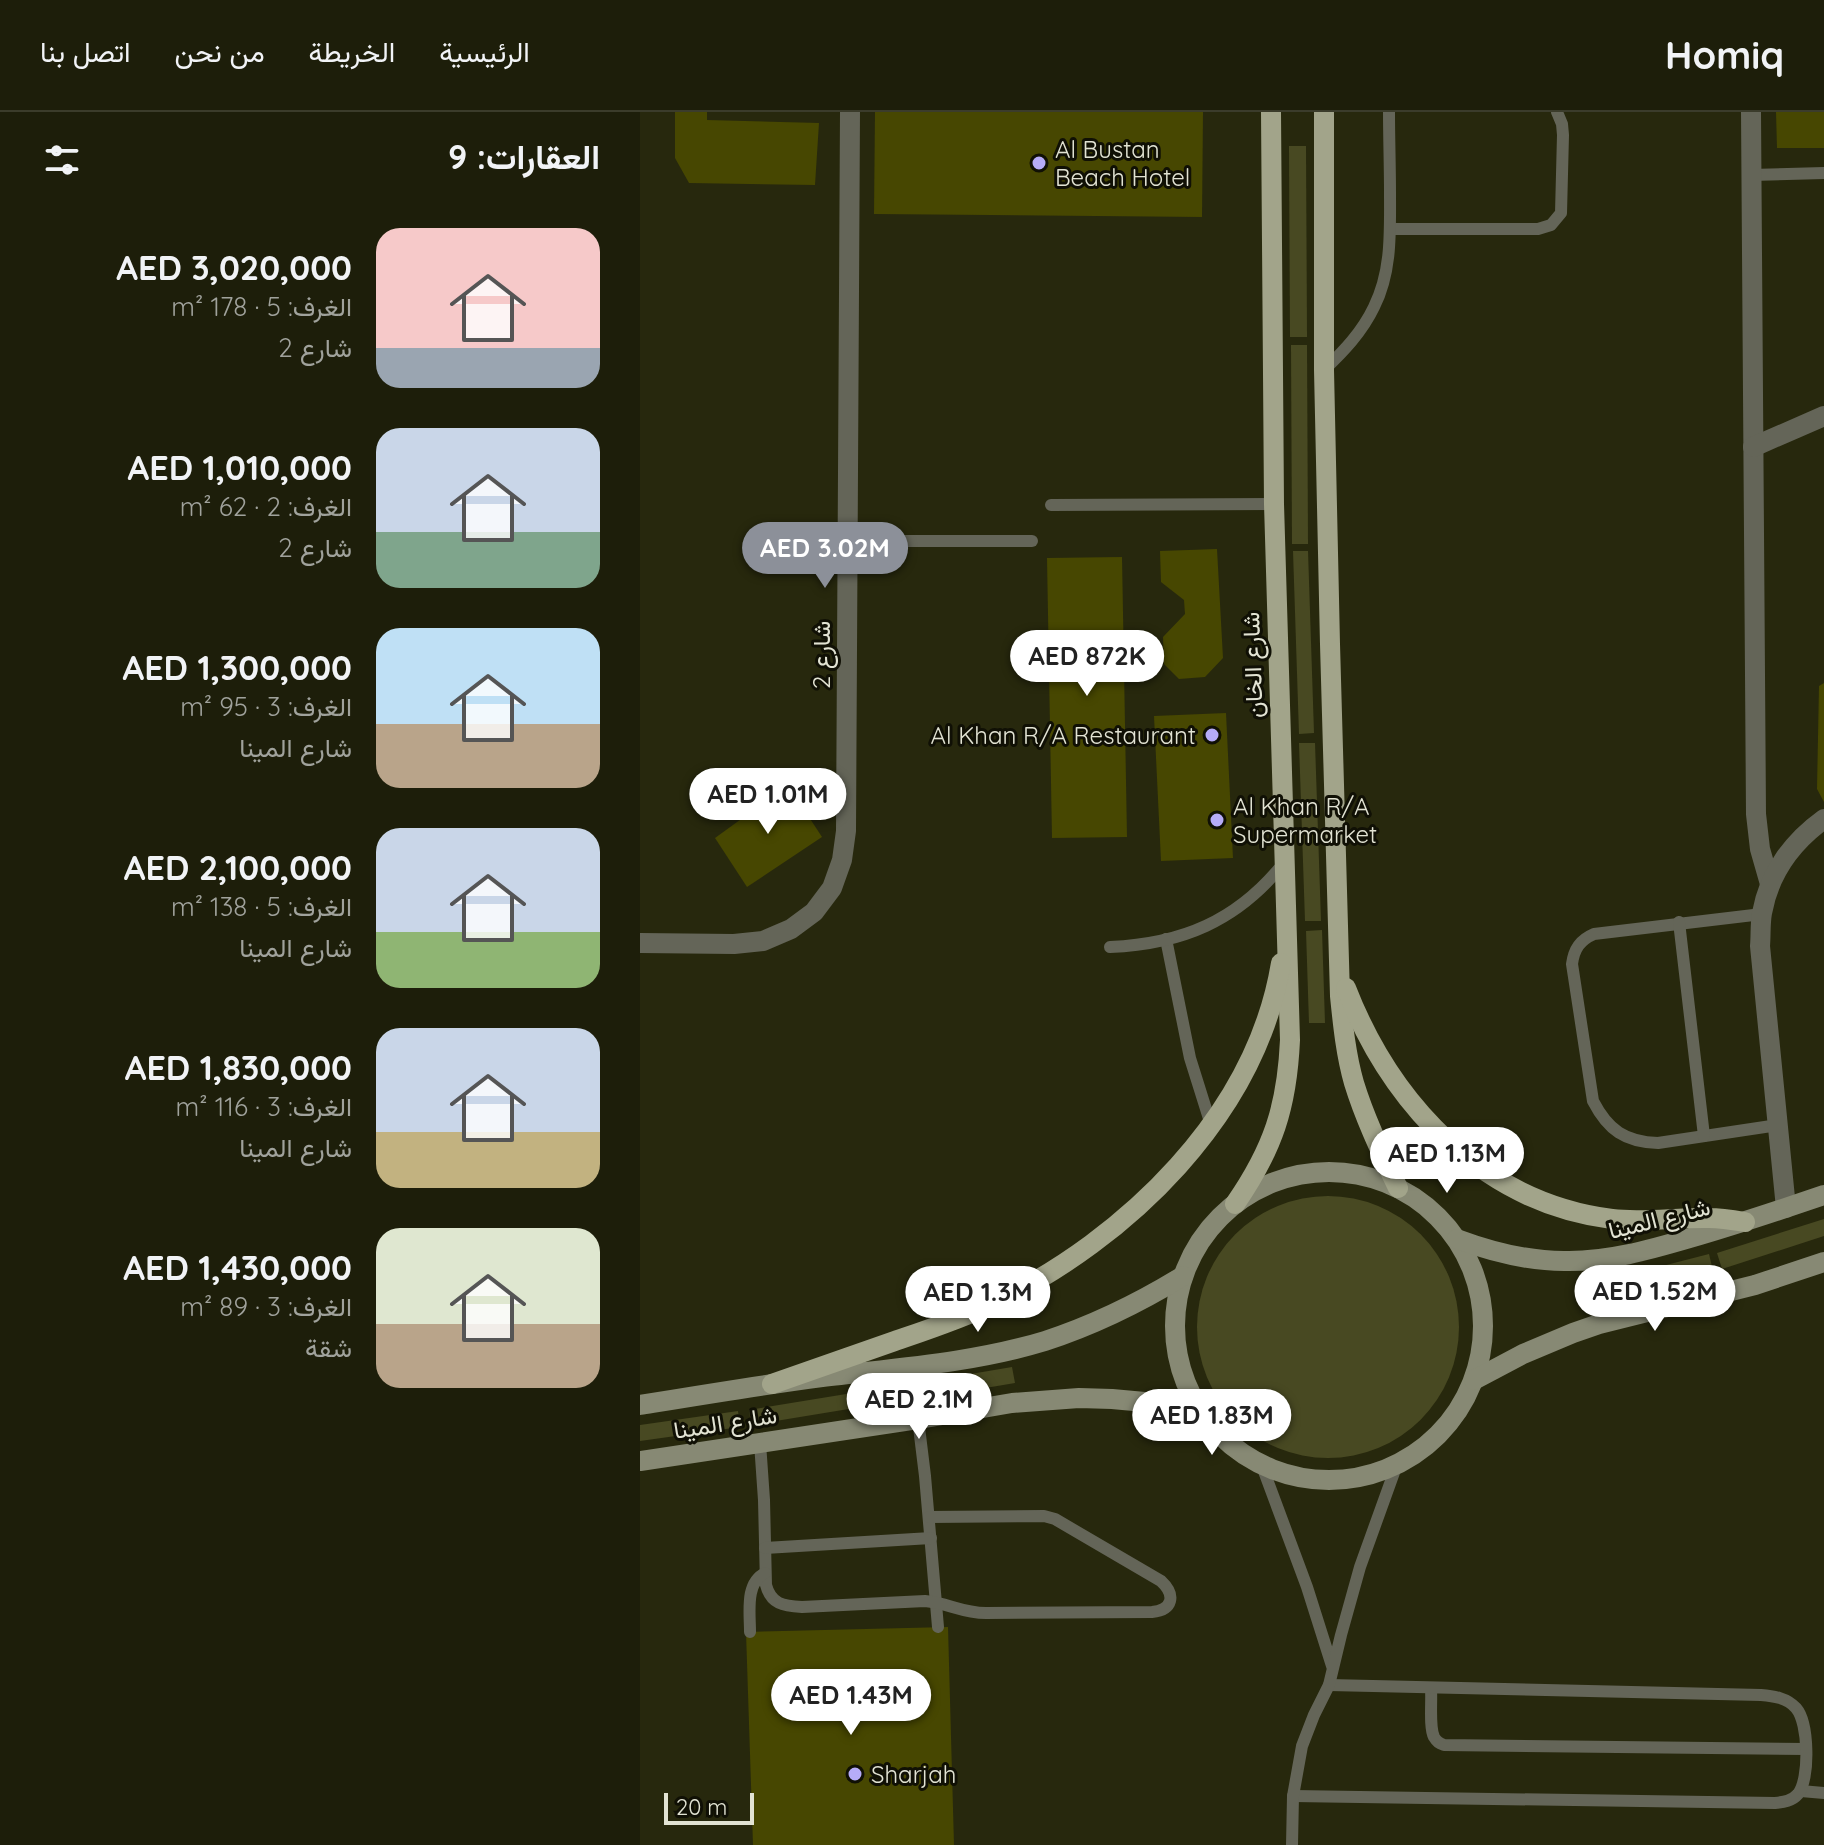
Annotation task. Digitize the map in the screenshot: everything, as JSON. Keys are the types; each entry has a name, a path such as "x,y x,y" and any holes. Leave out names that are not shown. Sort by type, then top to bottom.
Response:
{"main road":[{"name":"شارع الخان","path":"1235,1204 1266,1154 1277,1127 1289,1069 1290,1040 1274,504 1271,112"},
{"path":"1324,112 1324,370 1330,660 1343,1025 1354,1082 1363,1109 1398,1188"},
{"path":"772,1384 954,1321 1024,1288 1079,1253 1131,1214 1178,1166 1211,1125 1242,1075 1269,1008 1280,970 1286,932"},
{"path":"1340,973 1365,1031 1396,1082 1434,1129 1491,1176 1530,1195 1595,1217 1633,1221 1709,1218 1745,1222"},
{"path":"1335,1172 1357,1174 1398,1188 1430,1210 1457,1239 1471,1267 1481,1297 1483,1339 1474,1380 1443,1432 1396,1467 1351,1479 1329,1480 1307,1479 1262,1466 1228,1442 1212,1426 1188,1388 1176,1343 1175,1321 1183,1276 1191,1256 1218,1219 1235,1204 1272,1182 1293,1176 1335,1172"},
{"name":"شارع المينا","path":"1457,1239 1483,1249 1538,1260 1594,1260 1659,1247 1824,1195"},
{"path":"1474,1380 1523,1354 1599,1324 1755,1285 1824,1262"},
{"name":"شارع المينا","path":"640,1405 964,1359 1042,1342 1115,1314 1183,1276"},
{"name":"شارع المينا","path":"640,1461 1012,1403 1112,1399 1199,1407"}],"street":[{"name":"شارع 2","path":"640,943 734,944 763,941 791,929 814,912 832,888 842,860 846,831 850,112"},
{"path":"1751,112 1756,814 1760,849 1770,884"},
{"path":"1753,447 1824,416"},
{"path":"1786,1208 1760,946 1762,914 1770,884 1785,856 1805,832 1824,819"}],"lane":[{"path":"1324,370 1360,331 1374,308 1387,268 1390,229 1389,112"},
{"path":"1390,229 1538,229 1551,225 1561,213 1563,135 1557,112"},
{"path":"1751,175 1824,173"},
{"path":"1051,505 1274,504"},
{"path":"848,541 1032,541"},
{"path":"1110,947 1135,946 1204,927 1240,907 1283,864"},
{"path":"1762,914 1594,934 1576,948 1572,964 1593,1101 1612,1128 1626,1137 1658,1143 1778,1125"},
{"path":"1679,922 1704,1136"},
{"path":"1166,939 1190,1058 1211,1125"},
{"path":"918,1419 938,1627"},
{"path":"760,1443 765,1573 768,1594 773,1601 782,1605 802,1607 925,1601 972,1613 1162,1612 1168,1606 1171,1596 1168,1587 1161,1581 1055,1519 1044,1516 929,1517"},
{"path":"1262,1466 1307,1587 1333,1669"},
{"path":"1292,1845 1293,1796 1307,1730 1329,1685 1360,1567 1396,1467"},
{"path":"765,1548 931,1538"},
{"path":"750,1632 753,1583 765,1573"},
{"path":"1293,1796 1764,1803 1785,1802 1801,1791 1805,1728 1796,1708 1776,1697 1329,1685"},
{"path":"1431,1689 1434,1738 1444,1745 1806,1749"},
{"path":"1801,1791 1824,1793"}],"shaded area":[{"path":"1289,146 1306,146 1307,337 1290,337"},
{"path":"1291,345 1307,345 1308,544 1292,544"},
{"path":"1293,551 1308,551 1314,733 1299,734"},
{"path":"1299,743 1315,743 1321,921 1305,921"},
{"path":"1322,930 1325,1023 1309,1023 1306,931"},
{"path":"1328,1196 1378,1206 1401,1218 1421,1234 1437,1254 1449,1277 1459,1327 1449,1377 1437,1400 1421,1420 1401,1436 1378,1448 1328,1458 1278,1448 1255,1436 1235,1420 1219,1400 1207,1377 1197,1327 1207,1277 1219,1254 1235,1234 1255,1218 1278,1206"},
{"path":"1824,1219 1824,1236 1722,1269 1717,1253"},
{"path":"1709,1254 1713,1271 1601,1300 1596,1283"},
{"path":"1012,1367 1015,1383 950,1394 947,1378"},
{"path":"938,1379 940,1394 751,1425 749,1410"},
{"path":"738,1411 740,1427 640,1441 640,1425"}],"building":[{"path":"675,112 707,112 707,120 819,123 815,185 689,183 675,158"},
{"name":"Al Bustan Beach Hotel","path":"875,112 1203,112 1202,217 874,214"},
{"path":"1776,112 1824,112 1824,148 1777,148"},
{"path":"1217,549 1223,658 1205,677 1179,679 1164,664 1163,637 1185,614 1184,600 1161,582 1160,551"},
{"path":"1122,557 1127,837 1052,838 1047,558"},
{"path":"1824,683 1824,802 1817,789 1819,686"},
{"path":"1226,713 1233,858 1161,861 1154,716"},
{"path":"788,785 822,837 747,887 715,838"},
{"path":"948,1627 954,1845 753,1845 746,1632"}],"place":[{"name":"Al Bustan Beach Hotel","path":"1039,163"},
{"name":"Al Khan R/A Restaurant","path":"1212,735"},
{"name":"Al Khan R/A Supermarket","path":"1217,820"},
{"name":"Sharjah","path":"855,1774"}]}
